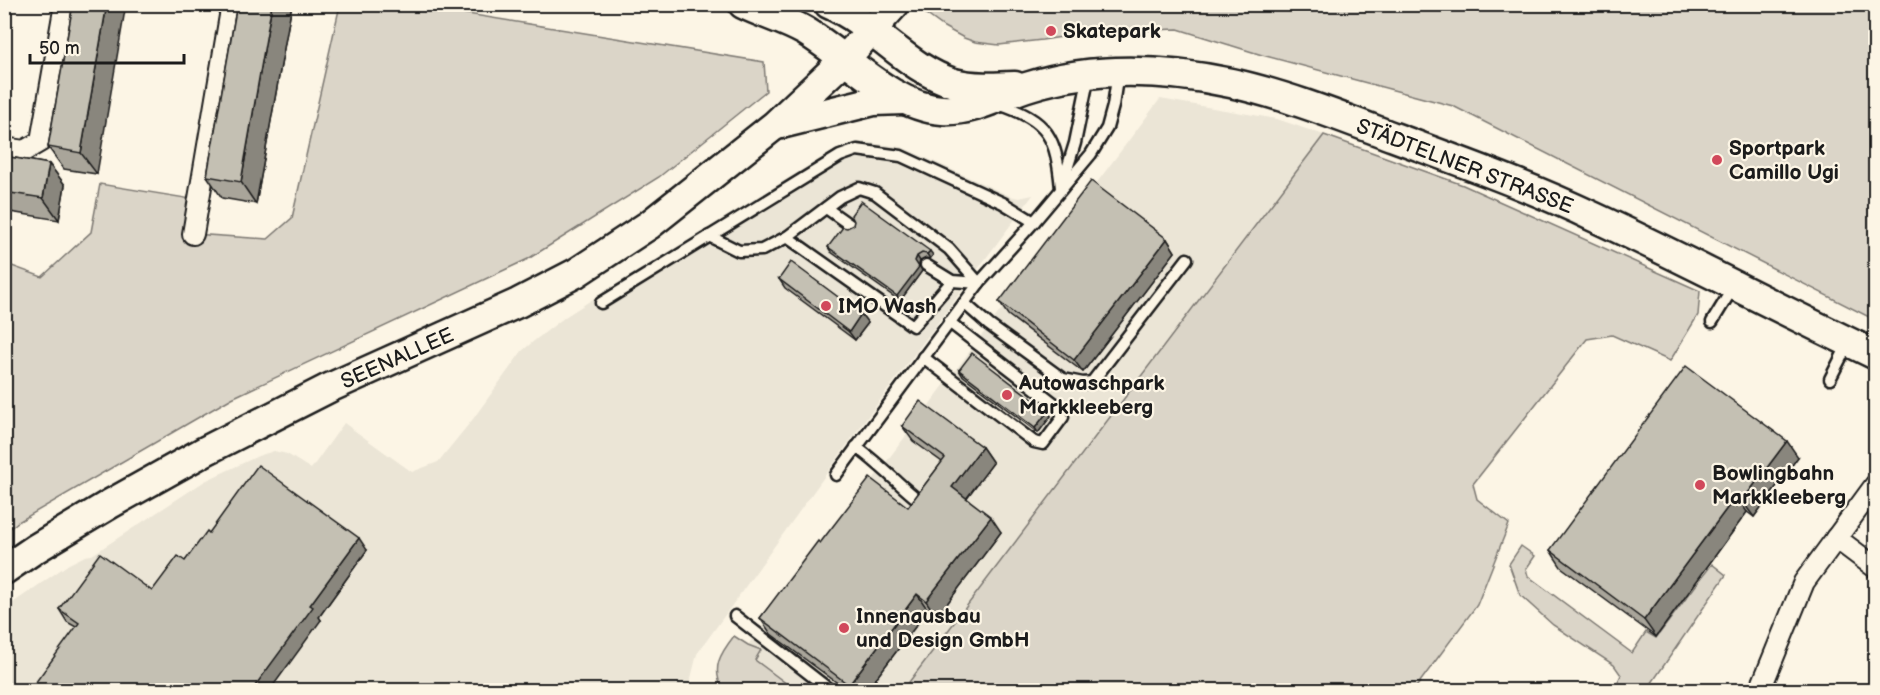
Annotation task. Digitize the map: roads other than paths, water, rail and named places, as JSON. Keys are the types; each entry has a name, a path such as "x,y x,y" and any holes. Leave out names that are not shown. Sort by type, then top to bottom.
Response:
{"street":[{"path":"4,148 24,151 41,141 66,4"},
{"path":"193,234 232,4"},
{"name":"STÄDTELNER STRASSE","path":"743,4 801,29 903,100 940,110 960,110 992,102 1029,86 1057,79 1118,72 1198,76 1260,90 1452,158 1592,216 1875,355"},
{"name":"STÄDTELNER STRASSE","path":"829,4 848,13 934,75 955,83 989,87 1029,86"},
{"name":"SEENALLEE","path":"4,570 110,504 215,446 330,388 518,303 576,273 649,225 775,125 845,59 895,4"},
{"name":"SEENALLEE","path":"775,125 874,101 903,100"},
{"path":"1760,690 1804,582 1875,484"},
{"path":"1836,538 1875,568"}],"lane":[{"path":"836,475 979,283 1034,222 1090,154 1107,128 1118,72"},
{"path":"1061,189 1075,143 1090,74"},
{"path":"992,102 1028,115 1042,126 1052,139 1058,157 1061,189"},
{"path":"601,303 840,156 857,150 901,156 1003,203 1034,222"},
{"path":"709,236 739,251 762,250 787,237 840,197 859,188 874,193 949,249 979,283"},
{"path":"826,208 850,225"},
{"path":"787,237 913,326 952,281"},
{"path":"964,303 989,325 1063,379 1083,383 1092,382 1187,259"},
{"path":"926,265 952,281 979,283"},
{"path":"1712,322 1735,285"},
{"path":"923,357 1034,442 1043,444 1064,417 1059,407 949,322"},
{"path":"1830,379 1849,342"},
{"path":"856,447 879,464 898,484 922,503"},
{"path":"735,616 830,690"}],"place":[{"name":"Skatepark","path":"1051,31"},
{"name":"Sportpark Camillo Ugi","path":"1717,160"},
{"name":"IMO Wash","path":"826,306"},
{"name":"Autowaschpark Markkleeberg","path":"1007,395"},
{"name":"Bowlingbahn Markkleeberg","path":"1700,485"},
{"name":"Innenausbau und Design GmbH","path":"844,628"}]}
